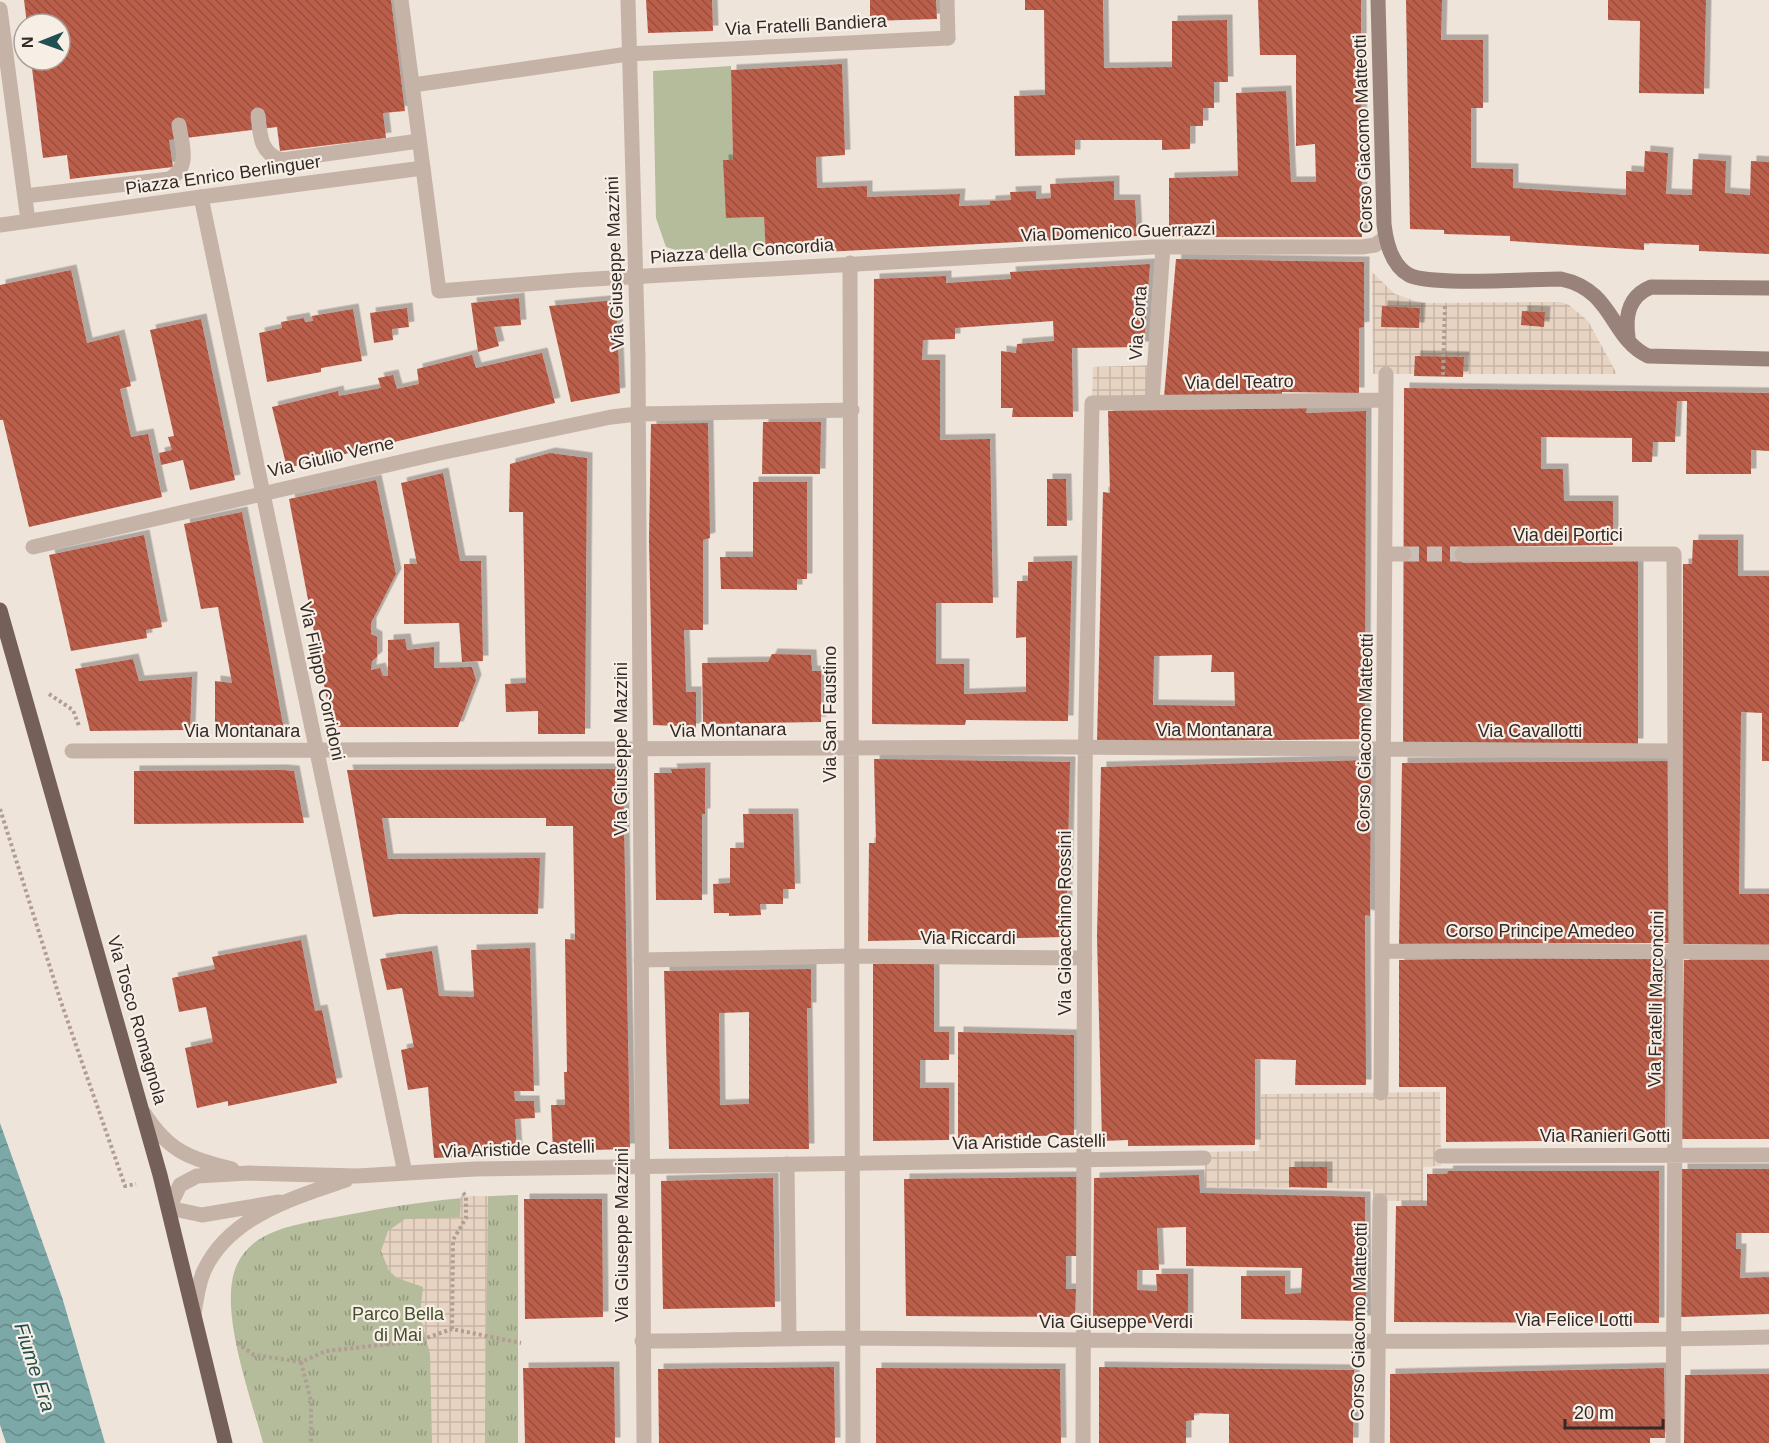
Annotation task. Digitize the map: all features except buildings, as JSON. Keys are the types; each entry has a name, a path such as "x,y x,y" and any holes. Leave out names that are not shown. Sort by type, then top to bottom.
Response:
{"main road":[{"name":"Via Tosco Romagnola","path":"0,610 169,1208 225,1443"}],"street":[{"path":"401,0 439,291 636,277"},
{"path":"413,85 628,54 628,0"},
{"name":"Via Fratelli Bandiera","path":"628,54 948,38 947,0"},
{"name":"Corso Giacomo Matteotti","path":"1377,0 1385,238 1399,266 1408,274 1428,280 1561,279 1575,282 1599,299 1628,340"},
{"path":"0,9 28,221"},
{"name":"Via Giuseppe Mazzini","path":"628,54 636,277 638,414 644,1443"},
{"path":"258,115 263,146 272,157 282,160 419,141"},
{"path":"25,196 169,178 181,170 184,164 179,125"},
{"name":"Piazza Enrico Berlinguer","path":"0,225 423,168"},
{"name":"Via Filippo Corridoni","path":"201,197 405,1173"},
{"name":"Via Domenico Guerrazzi","path":"850,263 1163,247 1362,248 1375,245 1385,238"},
{"name":"Via Corta","path":"1152,402 1163,247"},
{"name":"Piazza della Concordia","path":"636,277 850,263"},
{"name":"Via San Faustino","path":"850,263 852,410 850,747 854,1338"},
{"path":"1769,288 1651,287 1642,290 1630,304 1626,326 1628,340 1637,351 1655,358 1769,358"},
{"name":"Corso Giacomo Matteotti","path":"1382,1093 1387,554 1386,374"},
{"name":"Via del Teatro","path":"1092,403 1386,400"},
{"name":"Via Gioacchino Rossini","path":"1083,1443 1086,748 1092,403"},
{"path":"638,414 852,410"},
{"name":"Via Giulio Verne","path":"33,547 263,492 526,434 638,414"},
{"path":"1387,554 1404,554"},
{"name":"Via dei Portici","path":"1462,554 1674,554"},
{"name":"Via Fratelli Marconcini","path":"1673,1443 1677,951 1674,554"},
{"name":"Via Montanara","path":"72,750 641,751 850,747 1385,751"},
{"name":"Via Cavallotti","path":"1385,751 1675,751"},
{"name":"Corso Principe Amedeo","path":"1383,951 1769,952"},
{"name":"Via Riccardi","path":"641,960 851,956 1085,958"},
{"name":"Via Aristide Castelli","path":"142,1110 161,1137 181,1154 249,1173"},
{"name":"Via Ranieri Gotti","path":"1441,1156 1769,1155"},
{"name":"Via Aristide Castelli","path":"357,1176 279,1202 202,1215 169,1208 176,1190 187,1179 217,1174 357,1176 434,1171 641,1166 1204,1158"},
{"path":"642,1341 789,1339 787,1164"},
{"name":"Corso Giacomo Matteotti","path":"1377,1443 1380,1201"},
{"name":"Via Aristide Castelli","path":"194,1314 203,1274 215,1252 237,1231 279,1202"},
{"name":"Via Felice Lotti","path":"1378,1341 1769,1337"},
{"path":"853,1443 854,1338"},
{"name":"Via Giuseppe Verdi","path":"789,1339 1083,1342 1378,1341"}],"path":[{"path":"1443,375 1445,305"},
{"path":"48,694 73,710 83,735"},
{"path":"0,809 61,1002 124,1186 136,1184"},
{"path":"434,1171 466,1196 466,1218 453,1240 452,1329"},
{"path":"237,1343 254,1355 302,1362 326,1351 418,1341 452,1329 521,1343"},
{"path":"302,1362 311,1401 311,1443"}],"green space":[{"path":"731,66 733,160 726,218 764,217 766,249 689,254 666,247 656,218 653,71"},
{"name":"Parco Bella di Mai","path":"518,1195 518,1443 263,1443 240,1362 232,1320 231,1300 232,1282 239,1260 254,1243 272,1232 294,1225 381,1209 472,1197"}],"shaded area":[{"path":"1372,272 1395,294 1421,303 1561,302 1569,305 1588,321 1617,374 1373,374"},
{"path":"1154,365 1152,402 1092,403 1093,367"},
{"path":"1440,1092 1441,1166 1423,1167 1423,1201 1373,1201 1373,1189 1205,1187 1205,1152 1259,1151 1261,1094"},
{"path":"461,1196 488,1196 485,1443 432,1443 430,1354 420,1315 423,1287 397,1278 389,1271 381,1251 388,1231 405,1219 460,1217"}],"water":[{"name":"Fiume Era","path":"0,1123 62,1297 105,1443 6,1443 0,1425"}],"tunnel":[{"path":"1404,554 1462,554"}]}
